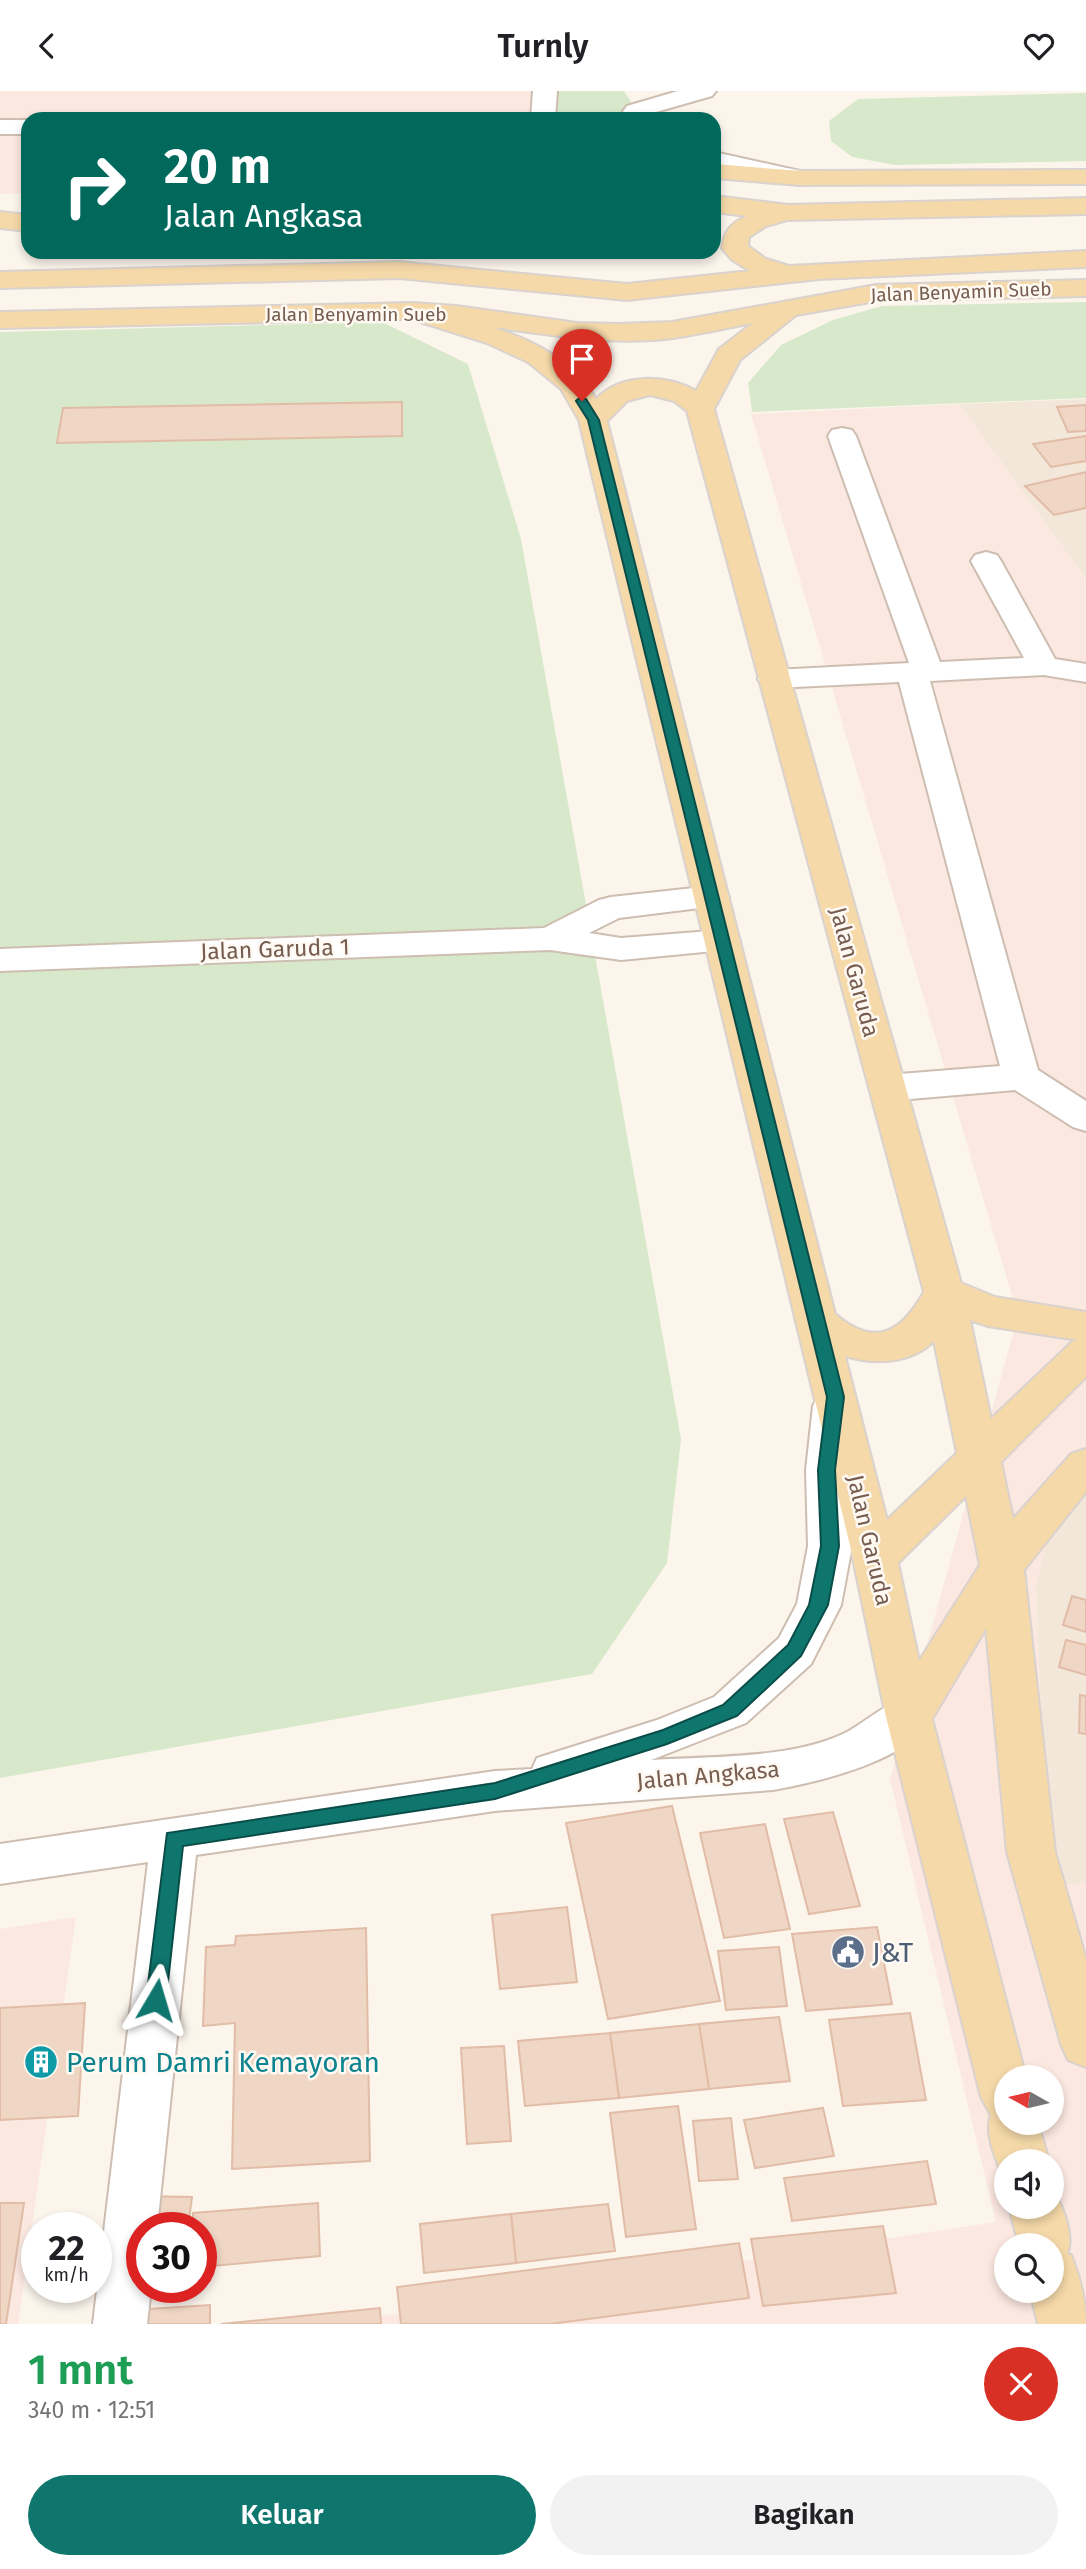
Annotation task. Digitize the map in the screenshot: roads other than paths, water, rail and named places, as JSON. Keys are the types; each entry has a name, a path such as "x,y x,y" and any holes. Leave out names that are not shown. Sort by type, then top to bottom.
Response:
{"main road":[{"path":"721,172 800,178 1086,177"},
{"path":"1027,177 1086,183"},
{"path":"0,200 21,200"},
{"path":"721,205 788,213 1086,206"},
{"path":"788,213 765,217 746,225 736,235 735,247 745,259 788,274"},
{"path":"0,219 21,222"},
{"path":"0,232 21,231"},
{"path":"487,275 515,268 531,259"},
{"name":"Jalan Benyamin Sueb","path":"0,280 401,270 487,275 627,292 788,274 1083,260"},
{"name":"Jalan Benyamin Sueb","path":"0,320 413,311 456,314 577,331 619,332 672,330 876,293 1086,288"},
{"path":"593,420 617,395 649,388 682,393 694,400 700,409 729,355 789,308"},
{"name":"Jalan Garuda","path":"413,311 489,333 545,363 571,383 593,420 875,1558 909,1717 998,2065"},
{"name":"Jalan Garuda","path":"700,409 944,1292 981,1457 1002,1567 1031,1852 1086,2045"},
{"path":"817,1322 829,1334 846,1343 866,1348 887,1347 904,1342 919,1332 944,1292 988,1311 1086,1327"},
{"path":"875,1558 1086,1353"},
{"path":"909,1717 1002,1567 1059,1491 1086,1465"},
{"path":"1060,2303 1065,2324"}],"street":[{"path":"544,112 545,91"},
{"path":"634,102 704,91"},
{"path":"0,127 21,127"},
{"path":"721,161 800,178"},
{"path":"842,436 920,672 1021,1077"},
{"path":"986,561 1044,666"},
{"path":"774,679 1044,666 1086,673"},
{"name":"Jalan Garuda 1","path":"550,939 611,908 712,897"},
{"name":"Jalan Garuda 1","path":"0,960 550,939 621,949 723,941"},
{"path":"887,1088 1021,1077 1086,1118"},
{"name":"Jalan Angkasa","path":"495,1791 667,1736 730,1710 795,1651 818,1605 830,1546 827,1470 835,1397"},
{"name":"Jalan Angkasa","path":"0,1864 495,1791 773,1771 856,1750 909,1717"},
{"path":"120,2324 174,1839"}],"place":[{"name":"J&T","path":"848,1952"},
{"name":"Perum Damri Kemayoran","path":"41,2062"}]}
